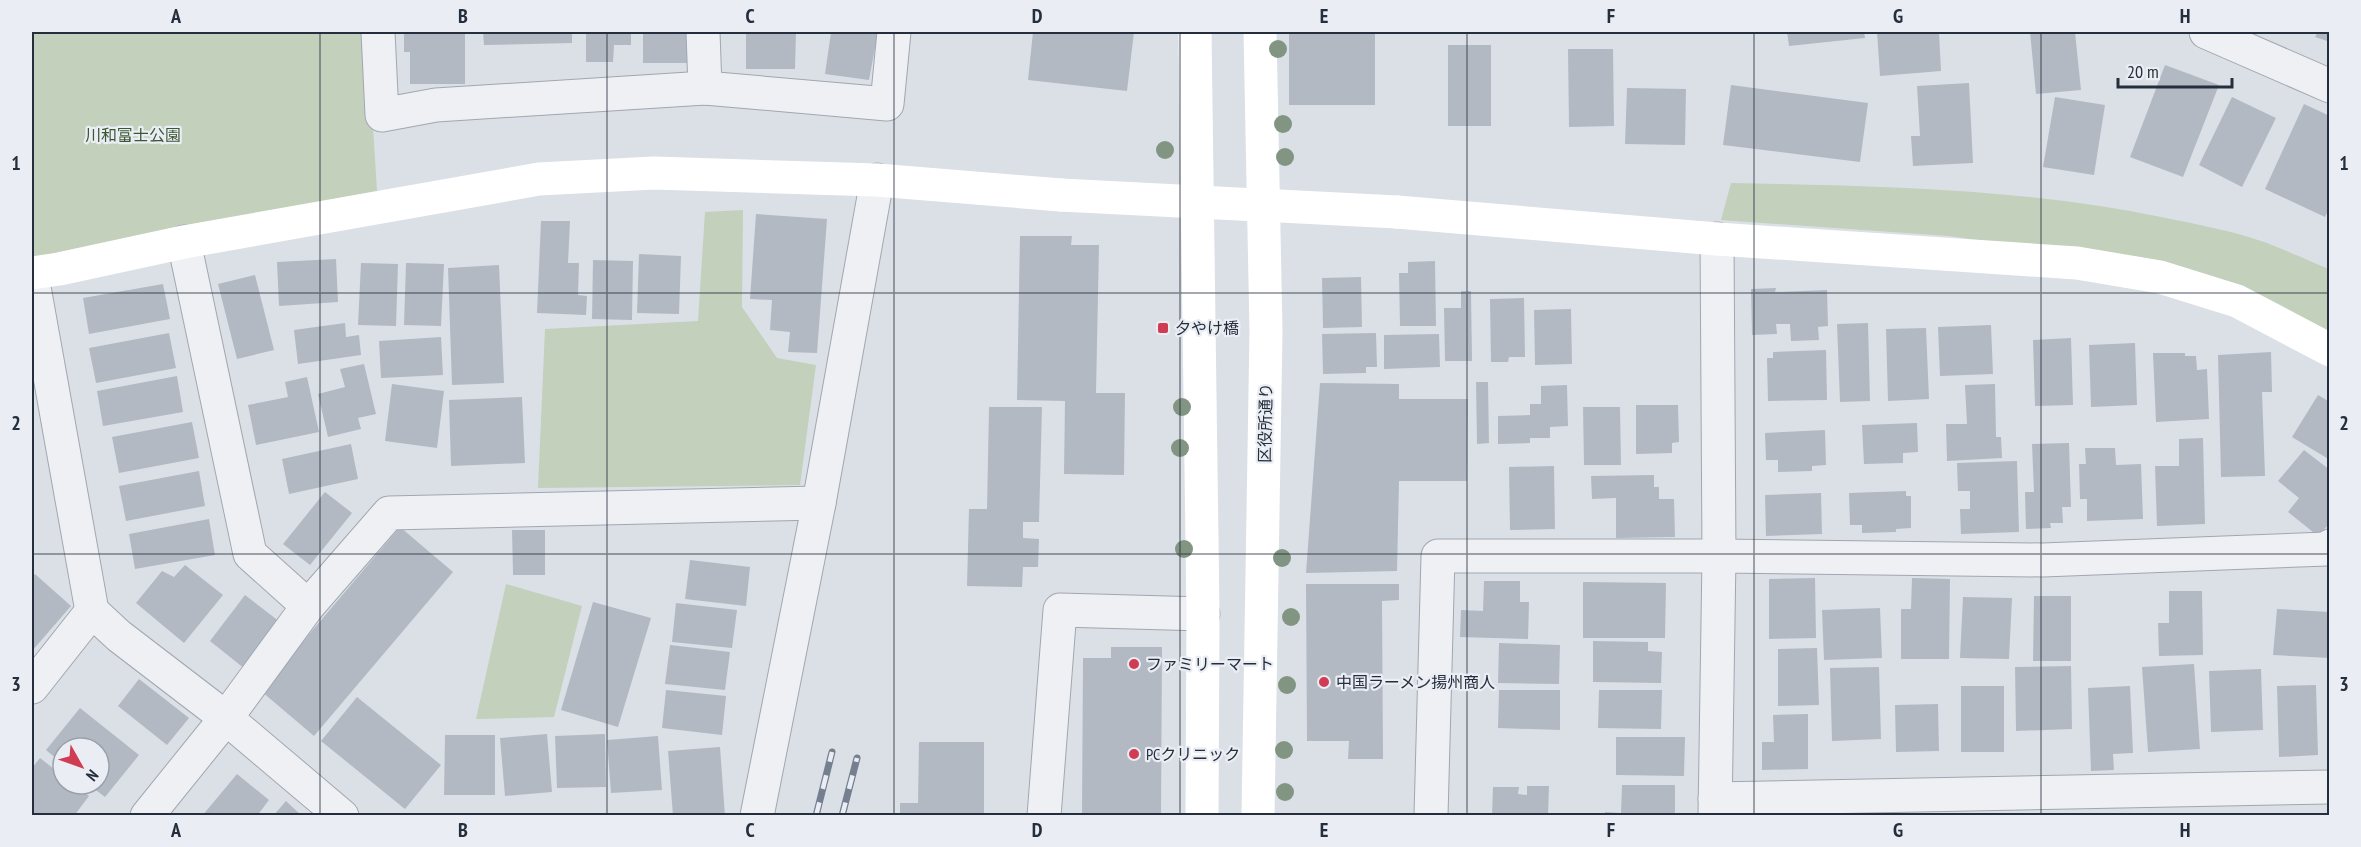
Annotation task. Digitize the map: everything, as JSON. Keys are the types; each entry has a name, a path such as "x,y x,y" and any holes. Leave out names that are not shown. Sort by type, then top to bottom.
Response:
{"street":[{"path":"378,32 382,115 436,105 705,88 886,104 894,32"},
{"path":"703,32 705,88"},
{"path":"1195,32 1203,614 1202,816"},
{"name":"区役所通り","path":"1258,816 1266,331 1260,32"},
{"path":"2206,32 2330,86"},
{"path":"342,816 226,718 119,636 92,611 32,274 184,242 539,178 654,173 877,180 1061,195 1397,212 1717,239 2077,262 2160,277 2237,302 2330,350"},
{"path":"757,816 819,503 877,180"},
{"path":"1717,239 1719,556 1715,807 2330,788"},
{"path":"184,242 250,554 308,606"},
{"path":"147,816 226,718 308,606 389,513 819,503"},
{"path":"1431,816 1438,556 1719,556 2043,560 2327,549 2330,546"},
{"path":"1044,816 1060,610 1203,614"},
{"path":"32,687 92,611"}],"green space":[{"name":"川和富士公園","path":"32,32 367,32 377,191 32,258"},
{"path":"1731,183 1893,187 2001,194 2108,207 2228,231 2267,243 2329,269 2329,341 2126,261 1949,236 1721,220"},
{"path":"743,210 742,307 777,358 816,365 800,485 538,488 545,329 698,321 705,212"},
{"path":"506,584 582,606 554,717 476,719"}],"building":[{"path":"404,32 465,32 465,84 410,84 410,52 404,52"},
{"path":"483,32 572,32 572,43 484,45"},
{"path":"586,32 631,32 631,45 614,45 613,62 586,62"},
{"path":"643,32 687,32 687,63 643,63"},
{"path":"746,32 796,32 795,69 746,69"},
{"path":"831,32 878,32 869,80 825,74"},
{"path":"1033,32 1134,32 1127,91 1028,80"},
{"path":"1289,32 1375,32 1375,105 1289,105"},
{"path":"1787,32 1864,32 1865,38 1789,46"},
{"path":"1877,32 1939,32 1941,71 1880,76"},
{"path":"2030,32 2075,32 2081,90 2036,94"},
{"path":"2318,32 2330,32 2330,42 2315,37"},
{"path":"1448,45 1491,45 1491,126 1448,126"},
{"path":"1568,49 1613,49 1614,126 1569,127"},
{"path":"2165,65 2219,85 2183,177 2130,157"},
{"path":"1969,83 1973,163 1913,166 1911,136 1920,136 1917,86"},
{"path":"1731,85 1868,103 1860,162 1723,145"},
{"path":"1627,88 1686,89 1685,145 1625,144"},
{"path":"2055,97 2105,105 2094,175 2043,167"},
{"path":"2232,97 2276,118 2242,187 2199,165"},
{"path":"2304,104 2330,116 2330,207 2325,217 2265,189"},
{"path":"756,214 827,219 817,353 788,352 790,332 770,330 772,300 750,299"},
{"path":"541,221 570,221 568,263 579,263 578,295 587,296 586,315 537,313"},
{"path":"1020,236 1072,236 1071,245 1099,245 1096,393 1125,393 1124,475 1064,474 1065,401 1017,400"},
{"path":"639,254 681,256 679,314 637,313"},
{"path":"336,259 338,302 279,306 277,262"},
{"path":"593,260 633,261 632,320 592,319"},
{"path":"1435,261 1436,326 1400,326 1399,273 1408,273 1408,262"},
{"path":"361,263 398,264 396,326 358,325"},
{"path":"406,263 444,264 441,326 404,325"},
{"path":"499,265 504,383 452,385 448,268"},
{"path":"255,275 274,350 237,359 218,284"},
{"path":"1361,277 1362,327 1323,328 1322,278"},
{"path":"163,284 170,319 89,334 83,298"},
{"path":"1776,288 1775,292 1827,290 1828,326 1818,327 1819,340 1791,341 1790,324 1776,324 1777,334 1752,335 1751,289"},
{"path":"1461,291 1471,291 1472,361 1445,361 1444,308 1461,308"},
{"path":"1524,298 1525,357 1509,357 1508,362 1491,362 1490,299"},
{"path":"1571,309 1572,364 1535,365 1534,310"},
{"path":"345,323 346,337 359,335 361,355 298,364 294,330"},
{"path":"1868,323 1870,401 1840,402 1837,324"},
{"path":"1991,325 1993,374 1940,376 1938,327"},
{"path":"1926,328 1929,399 1888,401 1886,329"},
{"path":"169,333 176,368 96,383 89,348"},
{"path":"1376,333 1377,367 1366,367 1366,373 1323,374 1322,334"},
{"path":"1439,334 1440,367 1384,369 1384,335"},
{"path":"441,337 443,375 381,378 379,341"},
{"path":"2071,338 2073,405 2035,406 2033,340"},
{"path":"2135,343 2137,405 2091,407 2089,345"},
{"path":"1826,350 1827,400 1768,401 1767,358 1773,358 1773,352"},
{"path":"2271,352 2272,392 2262,392 2265,476 2221,477 2218,355"},
{"path":"2153,353 2185,353 2185,356 2196,356 2197,370 2207,369 2209,419 2156,422"},
{"path":"364,364 376,414 358,418 361,429 328,437 318,394 345,387 340,369"},
{"path":"177,376 183,412 103,426 97,391"},
{"path":"307,377 319,432 256,445 248,405 288,397 285,382"},
{"path":"1476,382 1488,382 1489,443 1477,444"},
{"path":"1320,383 1399,384 1399,399 1468,399 1467,481 1399,481 1397,571 1306,573"},
{"path":"392,384 444,391 437,448 385,441"},
{"path":"1995,384 1996,437 2001,437 2002,458 1947,461 1946,424 1967,424 1965,385"},
{"path":"1567,385 1568,426 1550,427 1550,438 1530,438 1530,443 1498,444 1498,416 1530,415 1530,404 1541,404 1541,386"},
{"path":"2318,395 2330,402 2330,460 2292,437"},
{"path":"522,397 525,463 451,466 449,400"},
{"path":"1636,405 1678,405 1679,442 1672,443 1672,453 1636,454"},
{"path":"989,407 1042,407 1039,522 1023,522 1023,538 1039,539 1038,567 1023,567 1022,587 967,586 969,509 987,509"},
{"path":"1583,407 1620,407 1621,465 1584,465"},
{"path":"192,422 199,458 119,473 112,437"},
{"path":"1917,423 1918,452 1903,453 1903,463 1864,464 1862,425"},
{"path":"1825,430 1826,465 1812,466 1812,471 1778,472 1778,460 1766,460 1765,433"},
{"path":"2203,438 2205,524 2157,526 2155,466 2179,466 2179,439"},
{"path":"2069,443 2071,507 2062,507 2063,523 2050,523 2051,528 2026,529 2025,492 2034,492 2032,444"},
{"path":"351,444 358,479 289,494 282,459"},
{"path":"2085,448 2115,448 2116,465 2141,464 2143,519 2087,521 2087,499 2080,499 2079,464 2086,464"},
{"path":"2304,450 2330,470 2330,523 2318,536 2288,512 2299,498 2278,481"},
{"path":"2017,461 2019,532 1961,534 1960,509 1970,509 1970,491 1958,491 1957,463"},
{"path":"1554,466 1555,529 1510,530 1509,467"},
{"path":"199,471 205,506 126,521 119,486"},
{"path":"1654,475 1654,487 1659,487 1659,499 1674,499 1675,537 1616,538 1616,498 1592,499 1591,476"},
{"path":"1906,491 1906,496 1911,496 1911,528 1896,529 1896,532 1862,533 1862,525 1850,525 1849,493"},
{"path":"325,492 352,513 310,565 283,544"},
{"path":"1821,493 1822,534 1766,536 1765,495"},
{"path":"209,519 215,555 135,569 129,534"},
{"path":"400,527 453,572 314,736 261,691"},
{"path":"512,530 545,530 545,575 513,575"},
{"path":"690,560 750,567 746,606 685,599"},
{"path":"185,565 223,595 184,643 136,603 162,571 174,577"},
{"path":"35,574 71,606 32,651 32,578"},
{"path":"1815,578 1816,638 1769,639 1769,579"},
{"path":"1912,578 1950,579 1949,659 1901,659 1901,609 1911,609"},
{"path":"1484,581 1520,581 1520,602 1529,602 1528,639 1460,637 1461,610 1483,611"},
{"path":"1583,582 1666,583 1665,638 1583,638"},
{"path":"1306,584 1399,584 1399,600 1382,601 1383,759 1348,759 1349,741 1307,741"},
{"path":"2169,591 2202,591 2203,655 2159,656 2158,623 2169,623"},
{"path":"245,595 280,622 245,669 210,641"},
{"path":"2034,596 2071,596 2071,661 2033,661"},
{"path":"1963,597 2012,598 2009,659 1960,658"},
{"path":"593,602 651,618 618,727 561,710"},
{"path":"676,603 737,610 732,648 672,642"},
{"path":"1880,608 1882,658 1824,660 1822,610"},
{"path":"2277,609 2330,612 2330,658 2273,655"},
{"path":"1593,641 1648,642 1648,651 1662,652 1661,683 1593,682"},
{"path":"1499,643 1560,645 1559,684 1498,683"},
{"path":"670,645 730,652 725,690 665,684"},
{"path":"1111,647 1162,647 1161,816 1082,813 1083,658 1111,658"},
{"path":"1817,648 1819,705 1778,706 1778,649"},
{"path":"2194,664 2200,749 2148,752 2142,667"},
{"path":"2071,666 2072,729 2016,731 2015,667"},
{"path":"1879,667 1881,739 1832,741 1830,668"},
{"path":"2261,669 2263,730 2211,732 2209,671"},
{"path":"139,679 189,718 167,745 118,706"},
{"path":"2316,685 2318,755 2279,757 2277,686"},
{"path":"1961,686 2004,686 2004,752 1961,752"},
{"path":"2130,686 2133,753 2113,754 2114,770 2091,771 2088,688"},
{"path":"666,690 726,696 722,735 662,728"},
{"path":"1499,690 1560,690 1560,730 1498,728"},
{"path":"1599,690 1662,690 1661,729 1598,728"},
{"path":"357,697 441,765 405,809 321,741"},
{"path":"1938,704 1939,751 1896,752 1895,705"},
{"path":"80,708 139,755 111,790 111,736 57,736"},
{"path":"1808,714 1808,769 1762,770 1762,742 1774,742 1773,715"},
{"path":"547,734 552,792 505,796 500,738"},
{"path":"605,734 606,787 557,788 555,736"},
{"path":"445,735 495,735 495,795 444,795"},
{"path":"658,736 662,790 611,793 607,740"},
{"path":"1616,737 1685,737 1684,776 1616,775"},
{"path":"919,742 984,742 984,816 900,816 900,803 918,803"},
{"path":"51,744 51,754 46,750"},
{"path":"720,747 725,816 673,816 668,751"},
{"path":"40,758 51,767 51,796 89,796 74,816 35,816 32,813 32,768"},
{"path":"237,774 269,800 257,816 202,816"},
{"path":"1622,785 1675,785 1675,816 1605,816 1605,812 1621,813"},
{"path":"1527,786 1549,786 1548,815 1492,816 1493,787 1519,787 1518,794 1527,795"},
{"path":"286,801 302,816 273,816"}],"railway":[{"path":"816,816 832,752"},
{"path":"842,816 857,758"}],"place":[{"name":"夕やけ橋","path":"1163,328"},
{"name":"ファミリーマート","path":"1134,664"},
{"name":"中国ラーメン揚州商人","path":"1324,682"},
{"name":"PCクリニック","path":"1134,754"}]}
